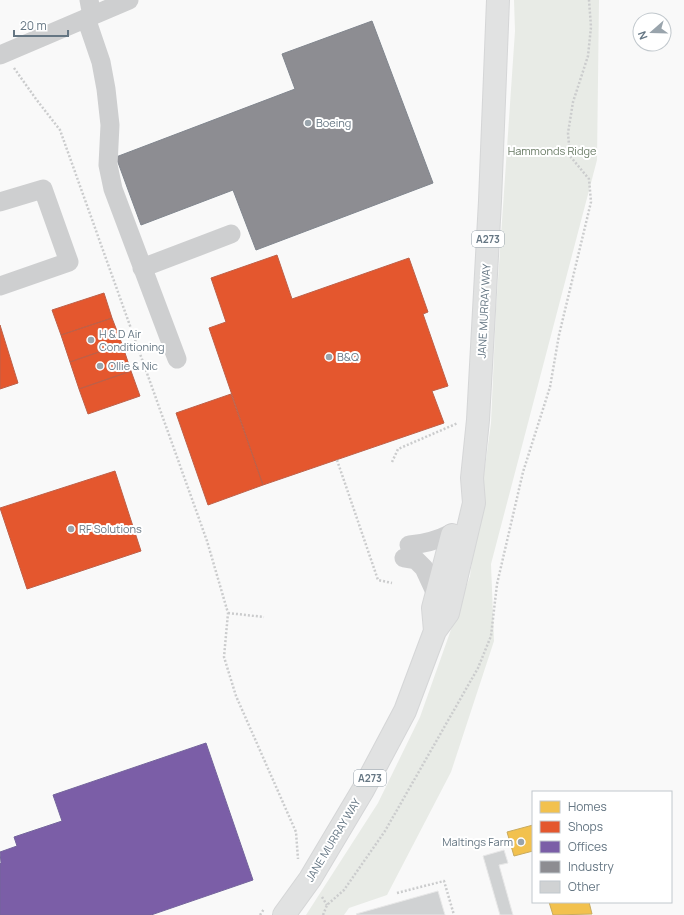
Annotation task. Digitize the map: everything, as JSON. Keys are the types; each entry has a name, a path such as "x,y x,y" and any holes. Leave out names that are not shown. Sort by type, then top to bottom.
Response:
{"main road":[{"name":"JANE MURRAY WAY","path":"284,915 310,879 363,790 405,711 435,631 448,613 474,503 472,478 478,420 490,208 498,0"},
{"name":"JANE MURRAY WAY","path":"435,631 433,608 436,594 459,502 472,478"}],"street":[{"path":"2,54 89,11 129,0"},
{"path":"89,11 106,89 110,125 108,164 114,189 177,359"},
{"path":"0,202 43,189 69,262 0,286"},
{"path":"142,268 231,234"},
{"path":"436,594 424,568 407,551 423,544 436,541 452,533"}],"path":[{"path":"323,915 327,905 344,890 384,831 478,668 491,636 497,584 523,472 550,387 559,335 591,202 589,179 570,156 568,133 573,102 588,56 591,26 589,0"},
{"path":"2,54 60,130 207,541 228,613 224,657 234,690 296,832 299,864 327,905"},
{"path":"392,462 398,449 461,422"},
{"path":"337,460 378,580 392,583"},
{"path":"228,613 264,617"},
{"path":"397,893 444,881 454,915"}],"green space":[{"name":"Hammonds Ridge","path":"514,0 599,0 597,160 491,564 494,641 451,772 387,895 349,908 344,915 306,915 378,803 420,717 470,576 491,423 496,309 515,31"}],"building: Homes":[{"name":"Maltings Farm","path":"532,825 532,851 514,856 507,832"},
{"path":"549,903 589,903 592,914 553,915"}],"building: Shops":[{"name":"B&Q","path":"277,255 292,299 409,258 428,312 423,314 448,386 432,391 444,423 263,485 209,328 226,322 211,278"},
{"path":"104,293 112,318 61,335 52,310"},
{"name":"H & D Air Conditioning","path":"112,318 122,344 70,362 61,335"},
{"path":"0,325 18,383 0,389"},
{"name":"Ollie & Nic","path":"122,344 131,371 79,389 70,362"},
{"path":"131,371 140,396 88,414 79,389"},
{"path":"231,394 263,485 208,505 176,413"},
{"name":"RF Solutions","path":"115,471 141,551 27,589 0,508"}],"building: Offices":[{"path":"206,743 253,880 151,915 0,915 0,852 17,846 14,837 62,821 53,795"}],"building: Industry":[{"name":"Boeing","path":"372,21 433,183 256,250 233,190 141,225 116,157 295,89 282,54"}],"building: Other":[{"path":"504,850 508,863 499,865 513,915 500,915 483,856"},
{"path":"438,891 445,915 356,914"}],"place":[{"name":"Boeing","path":"308,123"},
{"name":"H & D Air Conditioning","path":"91,340"},
{"name":"B&Q","path":"329,357"},
{"name":"Ollie & Nic","path":"100,366"},
{"name":"RF Solutions","path":"71,529"},
{"name":"Maltings Farm","path":"521,842"}]}
